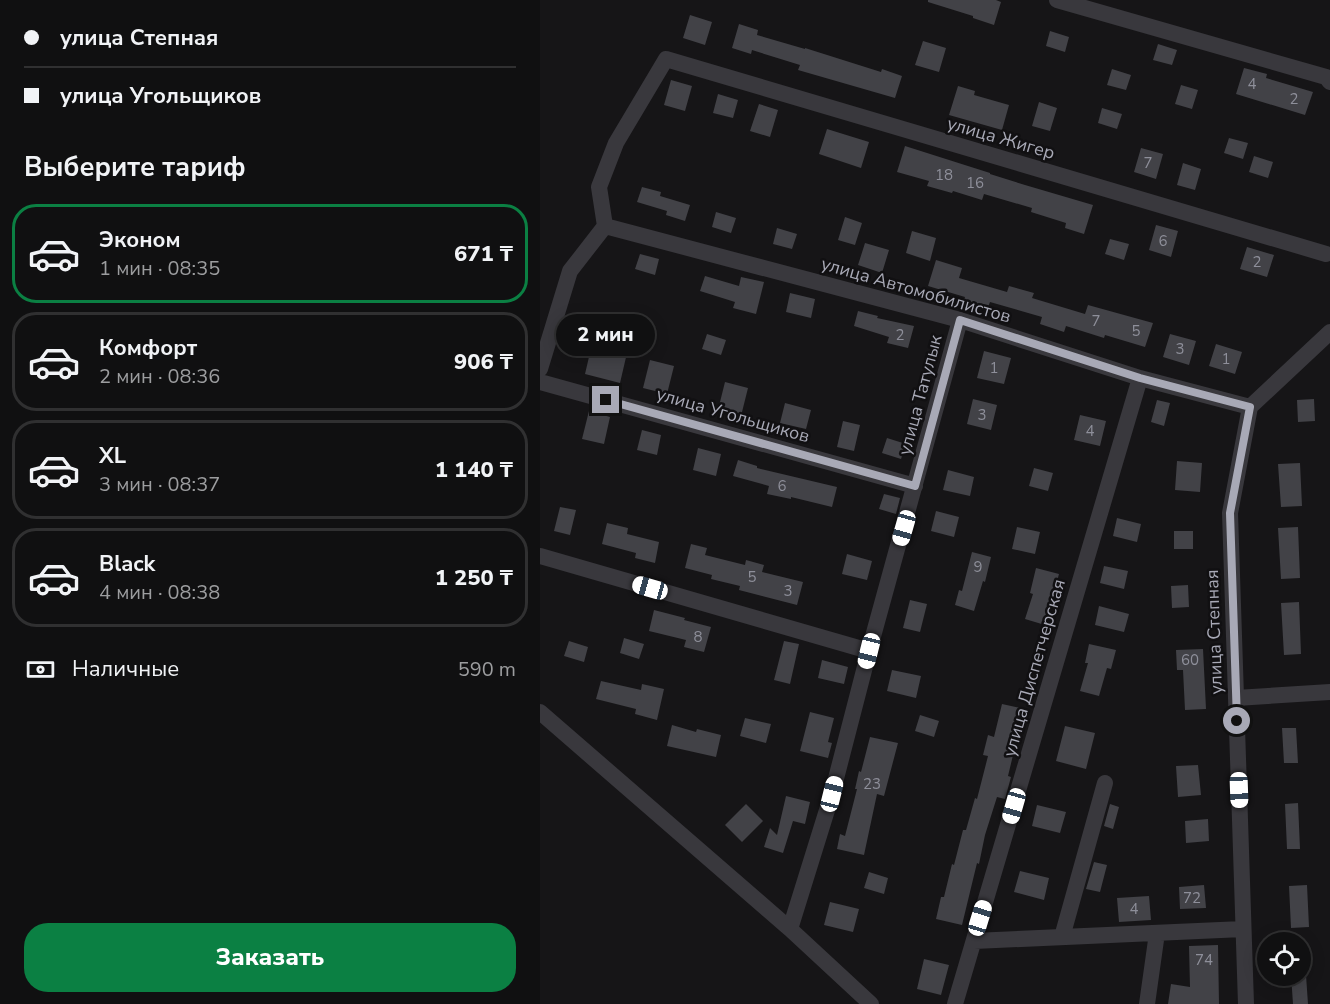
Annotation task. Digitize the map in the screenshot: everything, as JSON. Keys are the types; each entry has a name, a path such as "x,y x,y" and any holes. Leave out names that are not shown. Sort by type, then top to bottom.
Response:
{"street":[{"path":"1057,0 1326,77 1330,82"},
{"name":"улица Жигер","path":"605,226 599,187 616,143 666,59 1326,254"},
{"path":"540,369 570,271 605,226"},
{"name":"улица Автомобилистов","path":"605,226 960,320 1140,378 1250,407"},
{"name":"улица Татулык","path":"790,929 832,794 960,320"},
{"path":"1250,407 1330,332"},
{"name":"улица Диспетчерская","path":"955,1004 1140,378"},
{"name":"улица Угольщиков","path":"540,382 915,486"},
{"name":"улица Степная","path":"1246,1004 1230,513 1250,407"},
{"path":"540,556 869,651"},
{"path":"1236,698 1330,692"},
{"path":"540,712 790,929 870,1004"},
{"path":"1062,937 1105,783"},
{"path":"974,941 1244,929"},
{"path":"1147,1004 1157,933"}],"building":[{"path":"928,0 996,0 1001,2 994,25 928,2"},
{"path":"690,15 712,22 705,45 683,38"},
{"path":"739,24 758,30 757,35 881,72 882,69 902,76 895,98 798,70 800,65 752,50 751,54 732,48"},
{"path":"1050,31 1069,37 1065,52 1046,46"},
{"path":"923,41 946,48 939,72 915,65"},
{"path":"1158,44 1177,50 1172,65 1153,60"},
{"path":"1244,68 1267,74 1266,78 1313,92 1305,115 1236,94"},
{"path":"1112,69 1131,75 1126,90 1107,85"},
{"path":"671,80 692,86 685,111 664,105"},
{"path":"1181,85 1198,90 1192,109 1175,104"},
{"path":"958,86 975,91 974,95 1009,105 1002,130 949,115"},
{"path":"718,94 738,100 733,118 713,113"},
{"path":"1039,102 1057,108 1050,131 1032,126"},
{"path":"759,104 778,110 770,137 750,131"},
{"path":"1102,108 1122,114 1117,129 1098,123"},
{"path":"827,129 869,142 861,168 819,154"},
{"path":"1229,138 1248,143 1243,159 1224,153"},
{"path":"905,146 1093,205 1084,234 1065,228 1066,223 1031,212 1032,208 984,194 982,200 953,191 952,193 927,186 929,181 897,172"},
{"path":"1141,148 1163,154 1156,179 1134,172"},
{"path":"1254,156 1273,162 1268,178 1249,172"},
{"path":"1183,163 1201,169 1195,190 1177,185"},
{"path":"642,187 661,192 660,196 690,205 685,221 666,215 667,211 637,202"},
{"path":"716,212 736,218 731,233 712,227"},
{"path":"845,217 862,223 855,245 838,240"},
{"path":"1156,225 1178,231 1171,257 1149,250"},
{"path":"777,228 797,234 792,249 773,244"},
{"path":"912,231 936,238 930,261 906,253"},
{"path":"1110,239 1129,244 1124,260 1105,254"},
{"path":"865,243 889,250 882,273 858,265"},
{"path":"1247,247 1274,255 1267,277 1240,269"},
{"path":"640,254 659,259 655,275 635,269"},
{"path":"936,260 962,268 959,278 1007,292 1009,286 1034,293 1032,298 1085,314 1088,305 1153,323 1145,347 1105,335 1104,338 1066,326 1064,332 1040,324 1042,317 990,302 987,310 963,303 965,297 928,286"},
{"path":"705,276 739,286 741,277 764,282 756,314 733,308 735,302 700,291"},
{"path":"790,293 815,299 811,318 786,312"},
{"path":"858,311 878,316 877,318 914,326 908,348 887,343 889,337 854,326"},
{"path":"707,334 726,340 721,355 702,349"},
{"path":"1170,334 1196,341 1189,365 1163,357"},
{"path":"592,344 627,353 620,383 585,374"},
{"path":"1216,344 1242,352 1235,374 1209,366"},
{"path":"984,351 1011,358 1004,384 977,378"},
{"path":"650,360 674,366 667,394 643,388"},
{"path":"725,382 748,388 741,416 718,410"},
{"path":"973,399 997,405 991,430 967,424"},
{"path":"1314,399 1315,421 1298,422 1297,400"},
{"path":"1157,400 1170,403 1164,426 1151,422"},
{"path":"785,403 811,410 806,429 780,423"},
{"path":"589,411 610,417 604,444 582,439"},
{"path":"1080,415 1106,421 1100,446 1074,440"},
{"path":"843,421 860,425 854,451 837,447"},
{"path":"642,430 661,435 657,455 637,450"},
{"path":"887,438 906,444 901,459 882,453"},
{"path":"698,448 721,454 716,476 693,470"},
{"path":"738,460 757,466 757,468 837,487 832,507 767,494 769,486 733,476"},
{"path":"1177,461 1202,463 1200,492 1175,490"},
{"path":"1300,463 1302,506 1281,507 1278,464"},
{"path":"1034,468 1053,473 1048,491 1029,486"},
{"path":"948,470 974,477 970,496 943,490"},
{"path":"884,494 900,498 896,514 879,509"},
{"path":"560,507 576,510 570,535 554,531"},
{"path":"936,511 959,517 954,537 931,531"},
{"path":"1117,518 1141,524 1137,542 1113,536"},
{"path":"607,523 628,528 627,534 659,542 655,563 635,558 636,553 602,544"},
{"path":"1017,527 1040,532 1035,554 1012,549"},
{"path":"1298,527 1300,578 1281,579 1278,528"},
{"path":"1174,531 1193,531 1193,549 1174,549"},
{"path":"691,544 707,548 705,555 745,565 746,560 764,565 762,572 803,582 797,605 739,590 740,586 711,579 712,575 685,568"},
{"path":"972,552 991,557 974,611 955,605 959,590 962,591"},
{"path":"847,554 872,561 867,580 842,574"},
{"path":"1104,566 1128,571 1124,589 1100,583"},
{"path":"1036,568 1059,574 1045,625 1025,619 1033,594 1030,593"},
{"path":"1188,585 1189,607 1172,608 1171,586"},
{"path":"910,600 927,604 920,632 903,628"},
{"path":"1299,602 1301,654 1284,655 1281,603"},
{"path":"1099,606 1129,614 1124,632 1095,625"},
{"path":"654,610 711,627 704,652 684,647 686,640 649,631"},
{"path":"624,638 644,644 639,659 620,653"},
{"path":"569,641 588,647 584,662 564,656"},
{"path":"784,641 799,644 790,684 774,680"},
{"path":"1089,644 1116,650 1111,669 1107,668 1099,696 1080,691 1088,663 1085,663"},
{"path":"1203,649 1206,709 1185,710 1183,670 1177,670 1176,650"},
{"path":"822,660 848,667 844,684 818,678"},
{"path":"892,670 921,676 916,698 887,691"},
{"path":"601,681 641,690 642,684 664,689 657,720 635,714 636,709 596,699"},
{"path":"1002,704 1029,710 1024,727 1020,726 1005,799 997,797 979,864 977,863 962,925 936,919 963,830 966,830 975,798 977,799 988,756 983,755 988,735 994,737"},
{"path":"810,712 834,718 828,742 832,743 828,758 800,751"},
{"path":"920,715 939,721 934,737 915,731"},
{"path":"745,718 771,724 766,743 740,736"},
{"path":"672,725 696,732 697,729 721,735 716,757 667,746"},
{"path":"1065,726 1095,733 1086,769 1056,761"},
{"path":"1282,728 1296,728 1298,763 1284,763"},
{"path":"870,737 898,743 884,796 877,794 864,855 837,849 840,834 845,836 857,789 855,789 859,771 861,772"},
{"path":"1198,765 1201,795 1178,797 1176,766"},
{"path":"786,796 810,802 805,824 793,821 783,853 764,847 770,828 777,835"},
{"path":"1298,803 1300,849 1287,849 1285,804"},
{"path":"746,804 763,821 742,842 725,825"},
{"path":"1110,804 1119,807 1113,829 1104,826"},
{"path":"1037,805 1066,812 1060,833 1032,826"},
{"path":"1208,819 1209,841 1186,843 1185,821"},
{"path":"1094,862 1107,865 1100,892 1086,889"},
{"path":"1020,871 1049,878 1044,900 1014,892"},
{"path":"869,872 888,878 884,894 864,888"},
{"path":"1204,885 1206,908 1180,909 1179,887"},
{"path":"1307,885 1309,927 1291,928 1289,886"},
{"path":"1149,896 1151,920 1119,922 1117,898"},
{"path":"830,902 859,909 853,932 824,925"},
{"path":"1218,945 1219,1004 1168,1004 1171,984 1190,987 1189,946"},
{"path":"924,959 949,965 941,995 917,989"},
{"path":"1292,986 1307,986 1308,1004 1293,1004"}],"route":[{"path":"606,400 915,486 960,320 1140,378 1250,407 1230,513 1237,721"}]}
